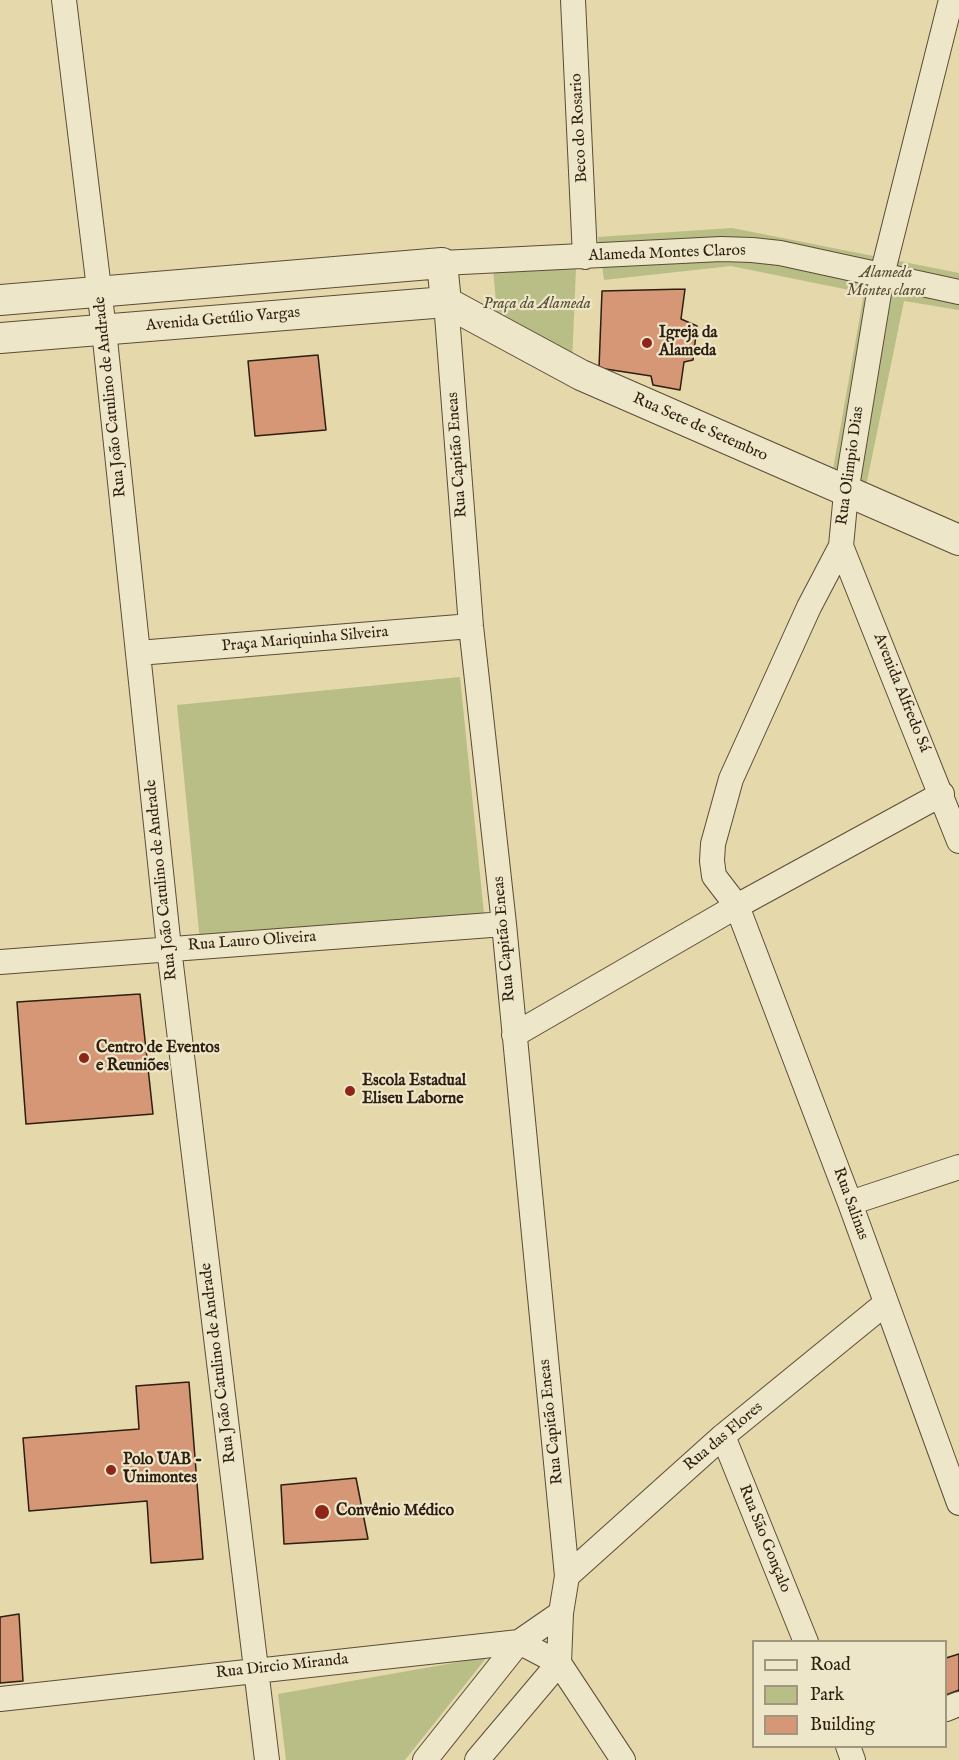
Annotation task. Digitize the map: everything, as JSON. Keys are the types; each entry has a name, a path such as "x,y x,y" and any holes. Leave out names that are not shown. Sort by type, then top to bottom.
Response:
{"street":[{"name":"Rua João Catulino de Andrade","path":"64,0 104,330 169,948 267,1760"},
{"name":"Beco do Rosario","path":"573,0 585,257"},
{"name":"Rua Olimpio Dias","path":"737,906 714,876 713,844 731,779 809,607 841,546 846,493 882,275 951,0"},
{"name":"Alameda Montes Claros","path":"442,263 721,249 752,250 959,292"},
{"path":"0,300 442,263"},
{"name":"Rua Capitão Eneas","path":"442,263 471,626 504,924 567,1576 561,1613 559,1663"},
{"name":"Avenida Getúlio Vargas","path":"0,338 446,302"},
{"name":"Rua Sete de Setembro","path":"446,302 581,375 846,493 959,540"},
{"name":"Avenida Alfredo Sá","path":"841,546 959,841"},
{"name":"Praça Mariquinha Silveira","path":"138,653 471,626"},
{"path":"514,1035 737,906 942,794"},
{"name":"Rua Salinas","path":"737,906 850,1203 959,1503"},
{"name":"Rua Lauro Oliveira","path":"0,962 504,924"},
{"path":"850,1203 959,1167"},
{"name":"Rua das Flores","path":"567,1576 723,1436 886,1304"},
{"name":"Rua São Gonçalo","path":"723,1436 806,1640"},
{"path":"424,1760 519,1642 561,1613"},
{"path":"519,1642 559,1663 623,1760"},
{"name":"Rua Dircio Miranda","path":"0,1699 256,1669 519,1642"},
{"path":"477,1760 559,1663"}],"green space":[{"name":"Alameda Montes claros","path":"732,228 959,273 959,310 904,301 865,491 831,481 864,293 731,266 604,280 598,237"},
{"name":"Praça da Alameda","path":"493,268 576,268 572,364 498,325"},
{"path":"460,677 484,914 200,942 177,705"},
{"path":"487,1657 405,1760 286,1760 278,1694"}],"building":[{"name":"Igreja da Alameda","path":"685,289 681,319 697,326 693,360 684,362 680,390 653,385 651,376 599,368 602,291"},
{"path":"318,355 326,430 255,436 248,361"},
{"name":"Centro de Eventos e Reuniões","path":"140,994 153,1114 26,1124 17,1002"},
{"name":"Polo UAB - Unimontes","path":"189,1382 203,1559 151,1563 147,1501 29,1511 23,1438 139,1429 136,1386"},
{"name":"Convênio Médico","path":"356,1478 368,1539 284,1544 281,1485"},
{"path":"19,1614 23,1681 0,1683 0,1617"},
{"path":"959,1654 959,1690 947,1695 947,1658"}],"place":[{"name":"Igreja da Alameda","path":"647,343"},
{"name":"Centro de Eventos e Reuniões","path":"84,1058"},
{"name":"Escola Estadual Eliseu Laborne","path":"350,1091"},
{"name":"Polo UAB - Unimontes","path":"111,1470"},
{"name":"Convênio Médico","path":"322,1512"}]}
